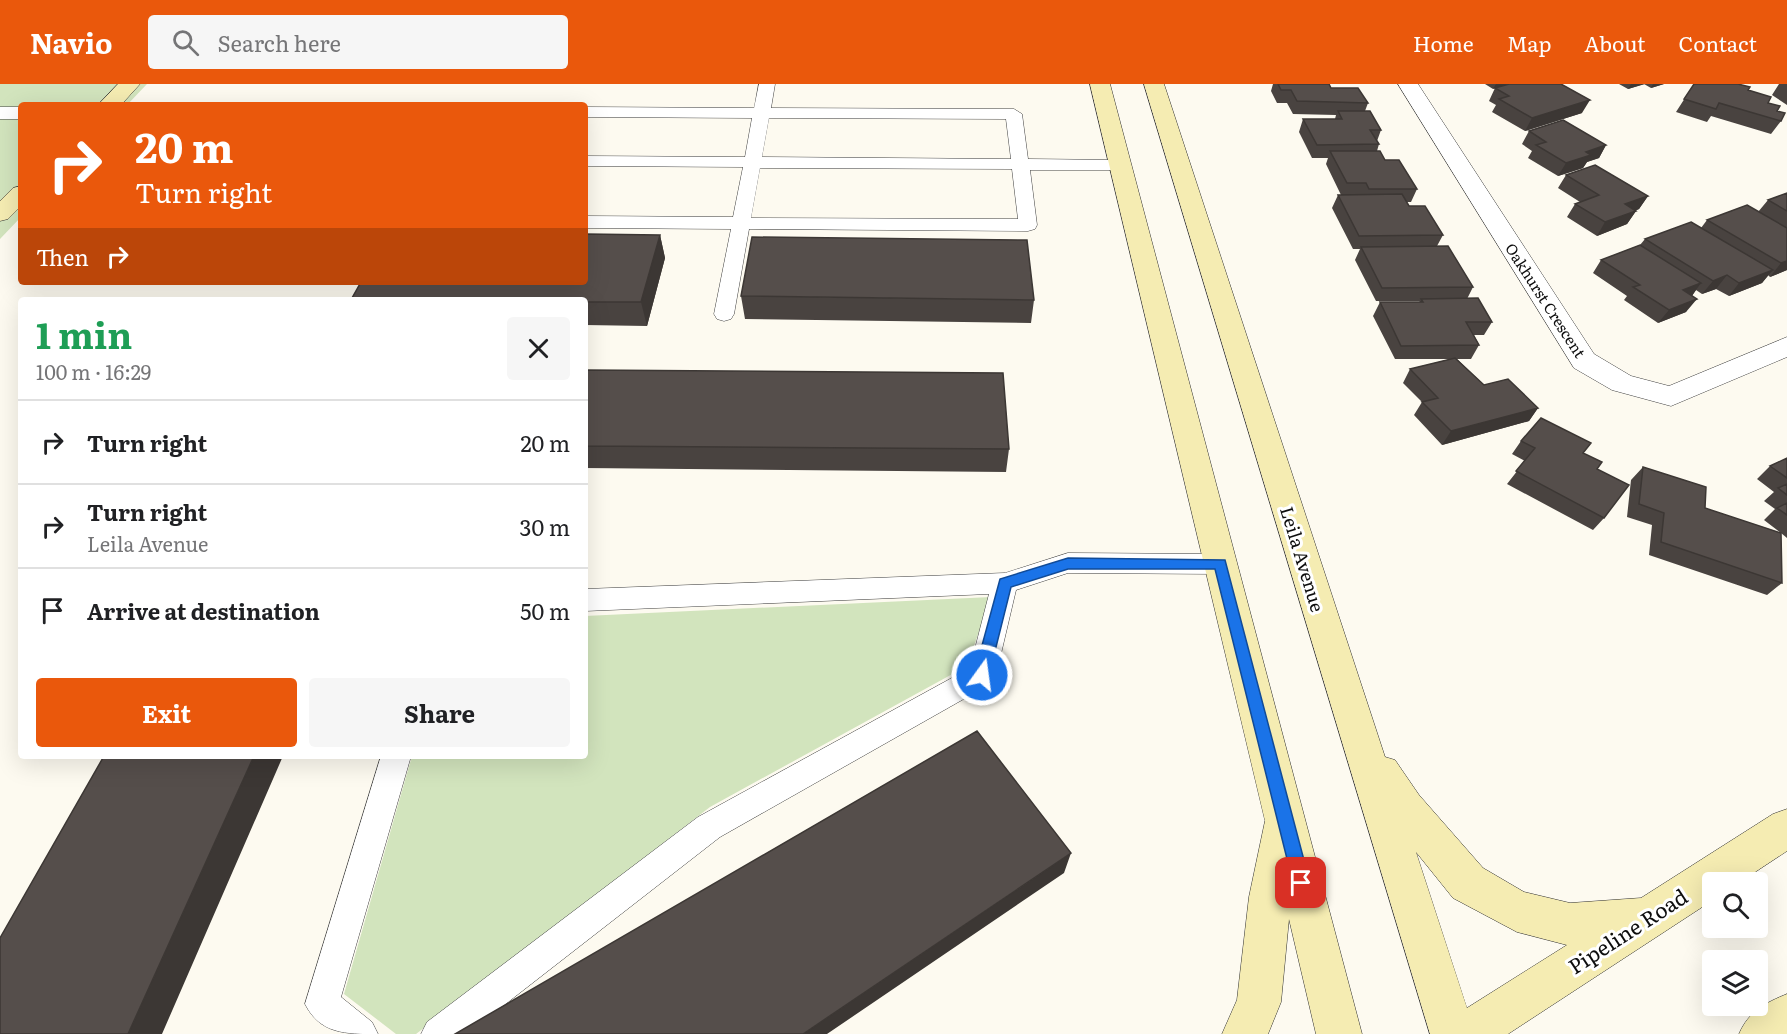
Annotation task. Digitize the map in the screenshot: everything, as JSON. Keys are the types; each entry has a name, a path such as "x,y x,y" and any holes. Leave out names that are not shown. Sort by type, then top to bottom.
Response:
{"street":[{"path":"112,102 130,84"},
{"path":"1100,84 1339,1034"},
{"name":"Leila Avenue","path":"1154,84 1453,1034"},
{"name":"Oakhurst Crescent","path":"1408,84 1584,361 1622,383 1671,396 1787,346"},
{"path":"0,113 18,112"},
{"path":"0,214 18,196"},
{"path":"1360,743 1405,808 1468,883 1517,911 1570,924 1646,918"},
{"path":"1245,1034 1259,1002 1270,897 1284,815"},
{"name":"Pipeline Road","path":"1468,1034 1787,828"},
{"path":"1762,1034 1787,1016"}],"lane":[{"path":"724,314 767,84"},
{"path":"588,112 1014,114 1028,225 588,222"},
{"path":"588,162 1120,165"},
{"path":"588,600 1005,583 1068,563 1221,564"},
{"path":"439,1034 709,827 982,675 1005,583"},
{"path":"360,1034 322,1004 395,759"}],"green space":[{"path":"0,84 147,84 130,102 18,102 18,220 0,239"},
{"path":"991,597 967,666 710,807 416,1034 396,1034 344,994 411,759 588,759 588,616"}],"building":[{"path":"1278,84 1329,84 1331,88 1358,88 1368,103 1297,101 1291,90 1281,90"},
{"path":"1509,84 1561,84 1590,100 1532,118 1499,99 1509,96 1495,88"},
{"path":"1694,84 1738,84 1750,87 1748,90 1771,97 1768,103 1780,106 1777,111 1785,113 1781,121 1719,103 1716,109 1684,99"},
{"path":"1338,111 1370,111 1381,130 1370,130 1379,144 1317,145 1303,119 1342,119"},
{"path":"1563,120 1606,145 1586,152 1591,155 1566,163 1536,145 1546,142 1529,131"},
{"path":"1330,151 1380,151 1385,160 1399,160 1417,189 1369,189 1366,183 1347,183"},
{"path":"1595,165 1648,196 1625,204 1636,211 1605,222 1575,204 1599,195 1566,175"},
{"path":"1787,193 1787,211 1768,200"},
{"path":"1402,194 1409,206 1425,206 1443,235 1359,236 1338,195"},
{"path":"1747,205 1787,228 1787,261 1781,263 1707,220"},
{"path":"1691,222 1773,270 1739,283 1727,275 1713,281 1645,239"},
{"path":"588,234 660,235 641,302 588,302 588,297 353,297 359,285 588,285"},
{"path":"752,237 1027,240 1034,300 741,296"},
{"path":"1640,245 1701,283 1683,290 1697,299 1669,310 1633,287 1640,285 1601,260"},
{"path":"1448,246 1473,287 1382,288 1361,247"},
{"path":"1478,298 1492,322 1466,322 1479,345 1401,346 1380,302 1423,302 1421,299"},
{"path":"1455,358 1484,385 1508,379 1538,408 1451,431 1422,402 1438,398 1410,369"},
{"path":"588,370 1003,373 1009,449 588,446"},
{"path":"1541,418 1591,443 1583,453 1602,462 1597,469 1629,485 1604,518 1516,471 1535,448 1521,441"},
{"path":"1787,458 1787,478 1770,466"},
{"path":"1643,467 1706,487 1705,508 1781,533 1782,583 1661,542 1664,513 1639,504"},
{"path":"1787,484 1787,495 1778,488"},
{"path":"1787,503 1787,515 1777,508"},
{"path":"977,731 1071,853 803,1034 455,1034"},
{"path":"102,759 253,759 128,1034 0,1034 0,938"}],"route":[{"path":"982,675 1005,583 1068,563 1221,564 1301,883"}]}
